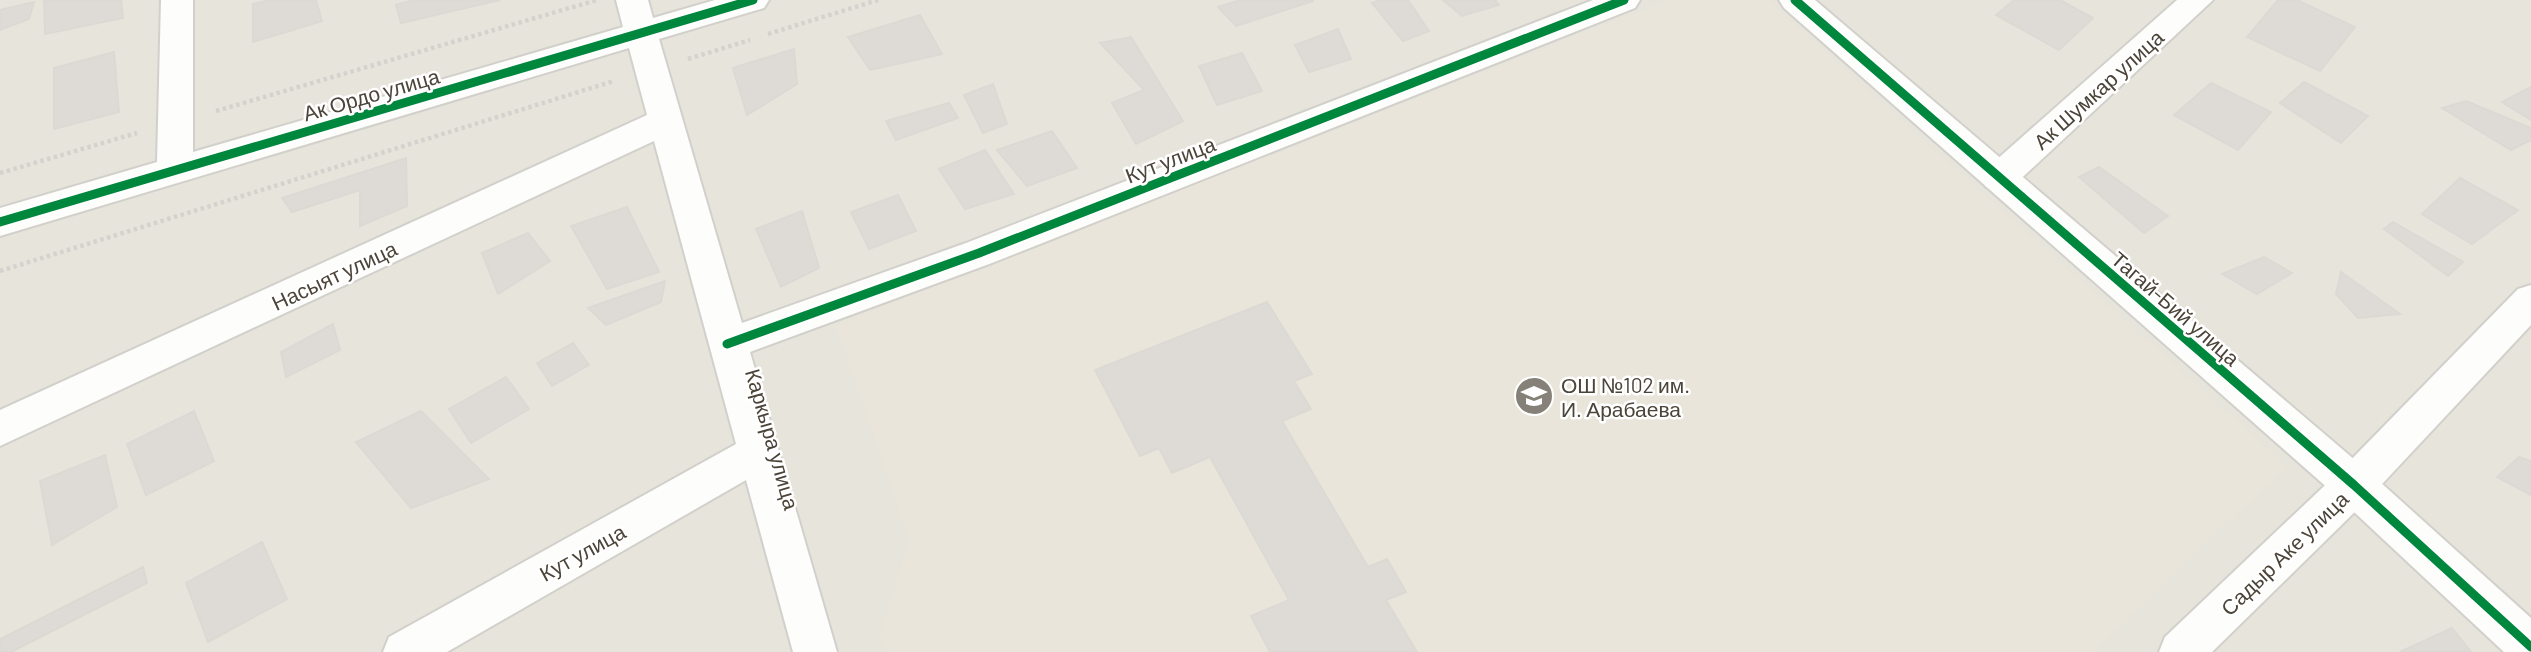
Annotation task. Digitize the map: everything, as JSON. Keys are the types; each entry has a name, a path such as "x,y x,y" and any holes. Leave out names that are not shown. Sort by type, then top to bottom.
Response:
{"street":[{"path":"175,170 177,0"},
{"name":"Ак Ордо улица","path":"0,222 175,170 637,16 753,0"},
{"name":"Кут улица","path":"727,344 979,253 1624,0"},
{"name":"Тагай-Бий улица","path":"1795,0 2354,485 2531,647"},
{"name":"Ак Шумкар улица","path":"1999,178 2197,0"},
{"name":"Каркыра улица","path":"637,16 815,652"},
{"name":"Насыят улица","path":"0,429 668,120"},
{"name":"Садыр Аке улица","path":"2181,652 2354,485 2531,300"},
{"name":"Кут улица","path":"405,652 759,452"}],"path":[{"path":"0,173 597,0"},
{"path":"684,60 878,0"},
{"path":"0,271 617,80"}],"shaded area":[{"path":"0,0 2531,0 2531,652 0,652"},
{"name":"ОШ №102 им. И. Арабаева","path":"1668,0 1767,0 2286,466 2093,652 886,652 880,633 909,541 836,325"}],"building":[{"path":"121,0 123,18 45,34 44,1"},
{"path":"269,0 316,0 322,21 253,42 253,4"},
{"path":"414,0 500,0 401,23 396,5"},
{"path":"1240,0 1313,1 1236,26 1218,7"},
{"path":"1380,0 1408,0 1429,31 1403,41 1372,3"},
{"path":"1443,0 1495,0 1499,5 1462,16"},
{"path":"2014,0 2060,0 2093,18 2059,50 1996,15"},
{"path":"2278,0 2297,0 2355,27 2320,71 2247,37"},
{"path":"34,2 29,19 0,30 0,10"},
{"path":"920,15 942,54 870,70 848,37"},
{"path":"1338,29 1351,59 1309,72 1295,45"},
{"path":"1131,37 1183,121 1136,144 1112,103 1144,90 1100,43"},
{"path":"794,49 797,84 747,115 733,68"},
{"path":"114,52 119,112 54,129 54,68"},
{"path":"1242,53 1262,91 1217,105 1199,66"},
{"path":"2304,82 2368,116 2341,143 2280,103"},
{"path":"2211,83 2271,112 2238,150 2174,115"},
{"path":"993,84 1007,124 983,133 964,95"},
{"path":"2531,87 2531,120 2502,102"},
{"path":"2466,101 2531,128 2531,140 2511,150 2442,108"},
{"path":"949,103 958,118 896,140 886,121"},
{"path":"1052,131 1077,168 1027,186 997,150"},
{"path":"985,150 1014,194 965,209 939,169"},
{"path":"406,158 407,206 360,226 360,190 292,212 282,198"},
{"path":"2099,167 2168,216 2144,233 2079,177"},
{"path":"2460,178 2518,210 2472,244 2422,214"},
{"path":"898,195 916,231 869,249 851,212"},
{"path":"627,207 659,272 607,289 571,226"},
{"path":"802,211 819,268 781,287 756,229"},
{"path":"2393,222 2463,262 2448,276 2384,229"},
{"path":"528,233 550,261 498,294 482,253"},
{"path":"2264,257 2292,273 2257,294 2222,274"},
{"path":"2341,272 2400,314 2358,318 2336,294"},
{"path":"665,281 661,302 606,325 588,308"},
{"path":"1267,302 1312,374 1294,381 1311,409 1282,421 1368,567 1387,559 1406,592 1386,600 1417,652 1270,652 1251,616 1289,600 1210,457 1172,473 1159,448 1140,456 1095,370"},
{"path":"333,324 340,350 286,377 281,352"},
{"path":"573,343 589,365 552,386 537,363"},
{"path":"506,377 529,409 471,443 449,409"},
{"path":"194,411 214,461 146,495 127,444"},
{"path":"421,411 489,479 411,508 356,442"},
{"path":"105,455 117,507 52,545 40,481"},
{"path":"2519,457 2531,461 2531,495 2497,477"},
{"path":"262,542 287,599 208,642 186,583"},
{"path":"143,567 147,583 11,652 0,652 0,639"},
{"path":"2452,628 2471,652 2400,652"}],"cycle path":[{"path":"0,222 753,0"},
{"path":"727,344 979,253 1624,0"},
{"path":"1795,0 2354,485 2531,647"}],"place":[{"name":"ОШ №102 им. И. Арабаева","path":"1534,396"}]}
